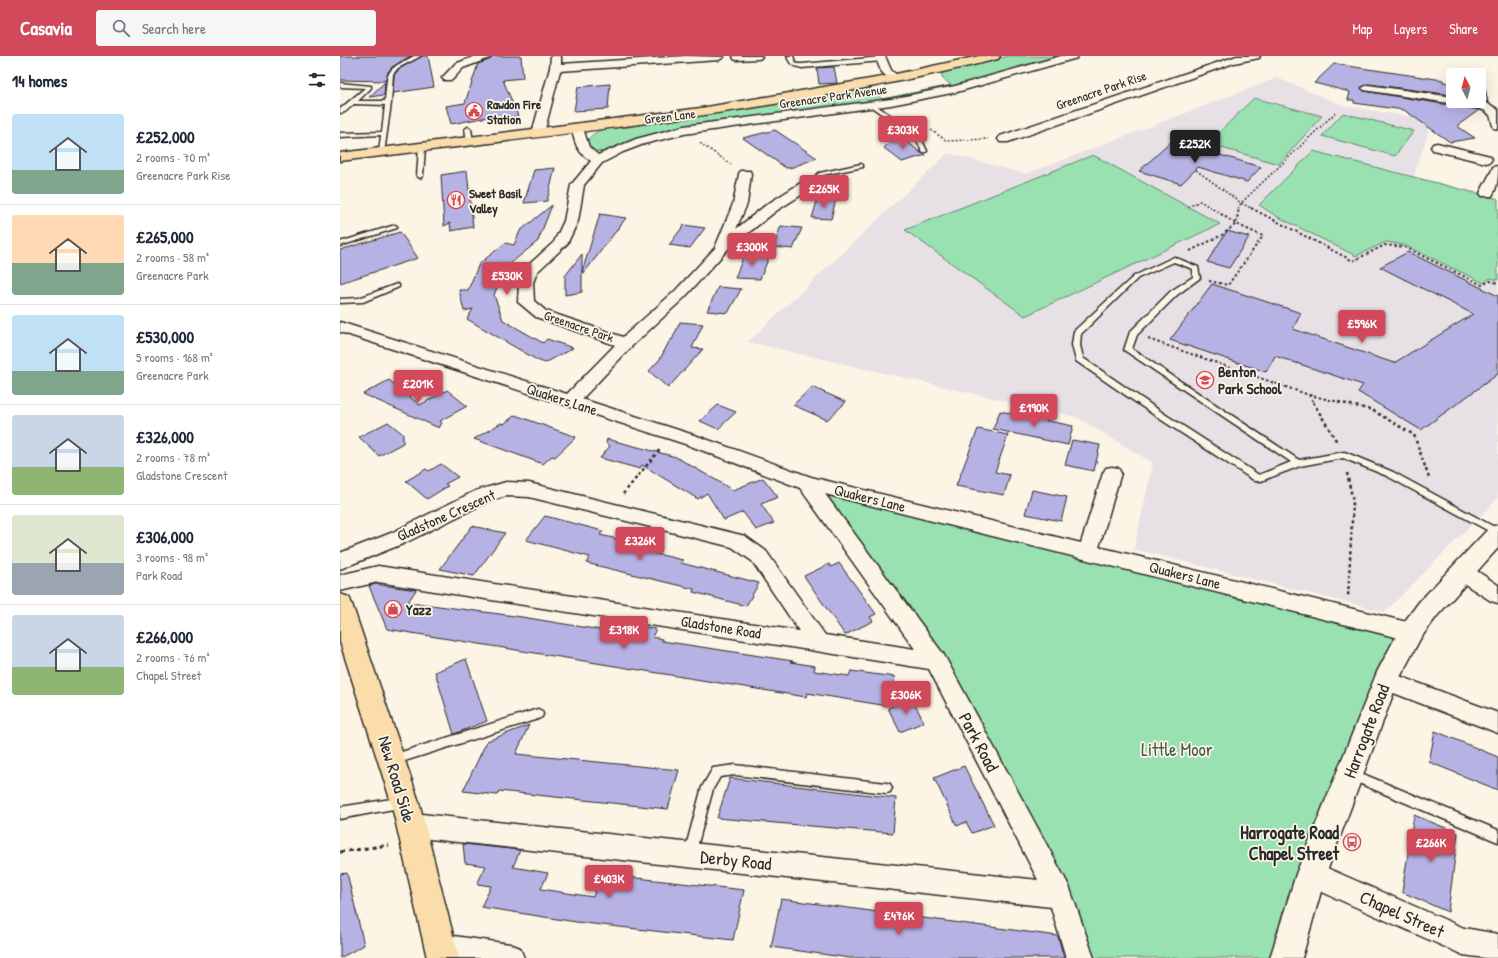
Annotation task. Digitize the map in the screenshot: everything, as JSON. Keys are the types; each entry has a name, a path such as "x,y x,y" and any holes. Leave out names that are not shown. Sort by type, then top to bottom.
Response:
{"main road":[{"name":"Green Lane","path":"341,157 422,147 469,135 538,132 701,112 895,79 994,56"},
{"name":"Harrogate Road","path":"1286,958 1311,874 1386,680 1411,632 1428,609 1461,571 1498,533"},
{"name":"New Road Side","path":"340,604 411,823 441,953"}],"street":[{"path":"448,78 458,66 486,56"},
{"path":"538,132 555,68 556,56"},
{"name":"Greenacre Park Avenue","path":"598,160 626,146 657,136 684,130 872,105 957,89 1073,56"},
{"name":"Greenacre Park Rise","path":"1004,139 1227,58 1255,56"},
{"path":"555,68 719,57"},
{"path":"881,58 886,71 895,79"},
{"path":"1368,88 1446,99"},
{"path":"1486,108 1497,116 1498,125"},
{"path":"578,128 580,145 584,152 598,160"},
{"path":"1437,147 1492,158 1487,164 1498,169 1487,193"},
{"name":"Greenacre Park","path":"598,160 578,185 571,221 560,244 530,270 526,284 526,302 540,314 626,343"},
{"name":"Greenacre Park","path":"721,249 740,204 741,171"},
{"name":"Greenacre Park","path":"569,402 626,343 680,294 721,249 771,208 812,182"},
{"name":"Quakers Lane","path":"340,327 569,402 694,440 807,483 1088,551 1411,632"},
{"path":"1088,551 1112,473"},
{"name":"Park Road","path":"807,483 936,660 1060,895 1080,958"},
{"name":"Gladstone Crescent","path":"340,561 398,538 482,496 506,489 529,490 738,541 759,556 818,642"},
{"path":"1461,571 1498,595"},
{"name":"Gladstone Road","path":"340,583 378,574 936,660"},
{"path":"1386,680 1498,723"},
{"name":"Derby Road","path":"411,823 1060,895"},
{"name":"Chapel Street","path":"1311,874 1463,942 1497,942"},
{"path":"441,953 510,958"}],"lane":[{"path":"382,152 390,74 396,68 418,56"},
{"path":"736,56 736,58 759,57"},
{"path":"790,56 794,65 802,66 881,58"},
{"path":"340,85 369,87 343,111 340,111"},
{"path":"353,102 388,103"},
{"path":"872,105 918,137 924,151"},
{"path":"340,135 384,133"},
{"path":"420,176 422,147"},
{"path":"812,182 821,174 861,166"},
{"path":"340,244 395,227"},
{"path":"1298,463 1128,350 1133,334 1174,293 1197,278 1196,268 1174,259 1132,280 1077,333 1076,345 1079,359 1162,417 1258,478 1298,463 1344,455 1390,474 1498,533"},
{"path":"340,301 360,300 397,286"},
{"path":"391,760 538,714"},
{"path":"689,855 708,787 717,772 736,770 886,788"},
{"path":"1350,773 1498,836"},
{"path":"340,812 411,823"}],"path":[{"path":"1174,259 1222,235 1236,224 1241,202 1335,113"},
{"path":"928,128 947,141 975,140"},
{"path":"708,150 741,171"},
{"path":"1196,170 1241,202 1352,261 1385,245 1404,247 1482,285 1490,281 1498,283"},
{"path":"1188,207 1200,201 1236,224 1263,236 1228,285 1197,278"},
{"path":"1309,394 1372,410 1414,435 1437,500"},
{"path":"610,510 672,434"},
{"path":"340,852 411,823"}],"shaded area":[{"name":"Benton Park School","path":"1277,78 1345,106 1432,120 1414,176 1498,197 1498,498 1385,612 1134,549 1153,463 1076,417 748,342 948,153 1026,174"}],"green space":[{"path":"1008,56 1062,56 953,87 866,104 686,128 605,152 591,151 586,143 594,134 604,129 628,127 867,87 882,99 951,85 942,78 942,73"},
{"path":"1254,98 1322,116 1279,164 1207,144"},
{"path":"1343,113 1414,131 1395,156 1322,136"},
{"path":"1313,151 1498,199 1498,280 1490,278 1484,283 1404,245 1386,242 1356,256 1276,216 1259,205"},
{"path":"1093,155 1220,224 1025,316 905,230"},
{"name":"Little Moor","path":"807,483 1411,632 1286,958 1080,958 936,661"}],"building":[{"path":"340,56 411,56 392,67 388,72 385,81 340,80"},
{"path":"422,56 428,56 434,87 393,93 394,75 399,69"},
{"path":"492,56 521,56 523,78 503,80 518,116 494,121 493,116 451,124 446,106 465,103 478,64 491,59"},
{"path":"1334,64 1443,80 1443,82 1446,82 1446,94 1368,84 1361,88 1364,91 1446,105 1446,108 1467,108 1479,110 1457,126 1475,138 1450,142 1404,110 1354,103 1354,100 1348,100 1350,92 1314,83"},
{"path":"834,67 837,83 819,84 817,68"},
{"path":"385,82 384,95 369,97"},
{"path":"610,84 608,109 574,111 578,87"},
{"path":"775,130 817,158 790,168 786,168 743,138"},
{"path":"898,134 921,153 926,155 902,162 884,148"},
{"path":"1172,141 1261,167 1247,182 1198,167 1181,184 1139,171"},
{"path":"555,168 547,201 524,203 534,170"},
{"name":"Sweet Basil Valley","path":"467,171 473,227 451,231 450,223 444,226 441,175"},
{"path":"818,198 836,199 831,219 812,218"},
{"path":"552,205 538,241 505,268 494,295 503,320 543,343 547,339 573,348 545,363 537,360 467,319 473,309 464,311 459,290 468,290 479,264 505,243 514,245 520,231"},
{"path":"600,214 626,218 584,273 582,272"},
{"path":"684,225 705,228 690,248 669,245"},
{"path":"781,226 802,228 793,249 773,247"},
{"path":"1227,231 1249,237 1229,268 1207,262"},
{"path":"400,232 418,258 340,283 340,250"},
{"path":"1408,252 1498,296 1498,374 1421,430 1358,392 1363,385 1275,356 1266,372 1170,340 1212,284 1301,313 1293,329 1394,363 1473,314 1380,267"},
{"path":"582,254 582,292 565,295 565,276"},
{"path":"744,255 769,257 760,279 735,278"},
{"path":"718,287 741,289 728,313 707,311"},
{"path":"680,322 703,324 692,348 703,349 668,388 649,371 660,359 670,340 672,340"},
{"path":"389,380 420,405 447,390 467,406 440,421 442,423 439,428 363,394"},
{"path":"812,387 846,402 827,420 793,405"},
{"path":"718,405 736,412 718,429 700,421"},
{"path":"1000,411 1073,426 1068,445 993,429"},
{"path":"515,415 576,437 555,457 552,456 543,464 474,439 501,423 504,424"},
{"path":"388,422 403,434 403,443 379,456 359,437"},
{"path":"978,429 1008,435 995,472 1010,475 1004,495 956,486"},
{"path":"607,439 676,457 733,490 763,478 778,497 761,504 774,523 756,530 743,512 724,520 707,493 698,499 642,465 640,469 600,458 610,446 606,443"},
{"path":"1072,440 1100,445 1094,471 1065,465"},
{"path":"441,464 458,477 445,484 448,486 427,499 406,481 426,469 429,471"},
{"path":"1032,490 1067,497 1061,521 1025,514"},
{"path":"545,516 603,531 600,535 627,541 623,546 683,560 681,563 759,583 746,606 693,592 694,589 586,563 590,557 526,540"},
{"path":"472,526 505,533 474,576 440,569"},
{"path":"839,563 876,614 870,617 873,621 845,635 804,576 829,564 831,567"},
{"path":"375,584 416,590 408,602 522,617 631,635 635,626 656,629 652,637 662,639 662,641 793,661 790,662 815,666 814,671 849,676 851,671 895,677 888,706 807,693 806,697 387,629 369,586"},
{"path":"466,659 487,721 454,734 435,672"},
{"path":"912,699 924,722 900,732 888,708"},
{"path":"529,725 516,754 679,770 668,809 499,791 497,795 463,791 487,741"},
{"path":"1435,731 1498,757 1498,790 1429,762"},
{"path":"964,766 994,825 972,833 966,822 957,826 934,778"},
{"path":"730,778 896,798 893,833 717,818"},
{"path":"1414,815 1458,833 1448,912 1402,892"},
{"path":"463,844 520,850 513,867 548,873 541,889 593,897 601,874 744,890 733,940 576,922 481,907 491,886 477,884 486,866 465,863"},
{"path":"347,873 364,945 340,958 340,874"},
{"path":"781,899 1058,936 1064,958 850,958 771,947"}],"place":[{"name":"Rawdon Fire Station","path":"474,111"},
{"name":"Sweet Basil Valley","path":"456,200"},
{"name":"Benton Park School","path":"1205,380"},
{"name":"Yazz","path":"393,609"},
{"name":"Harrogate Road Chapel Street","path":"1352,842"}]}
